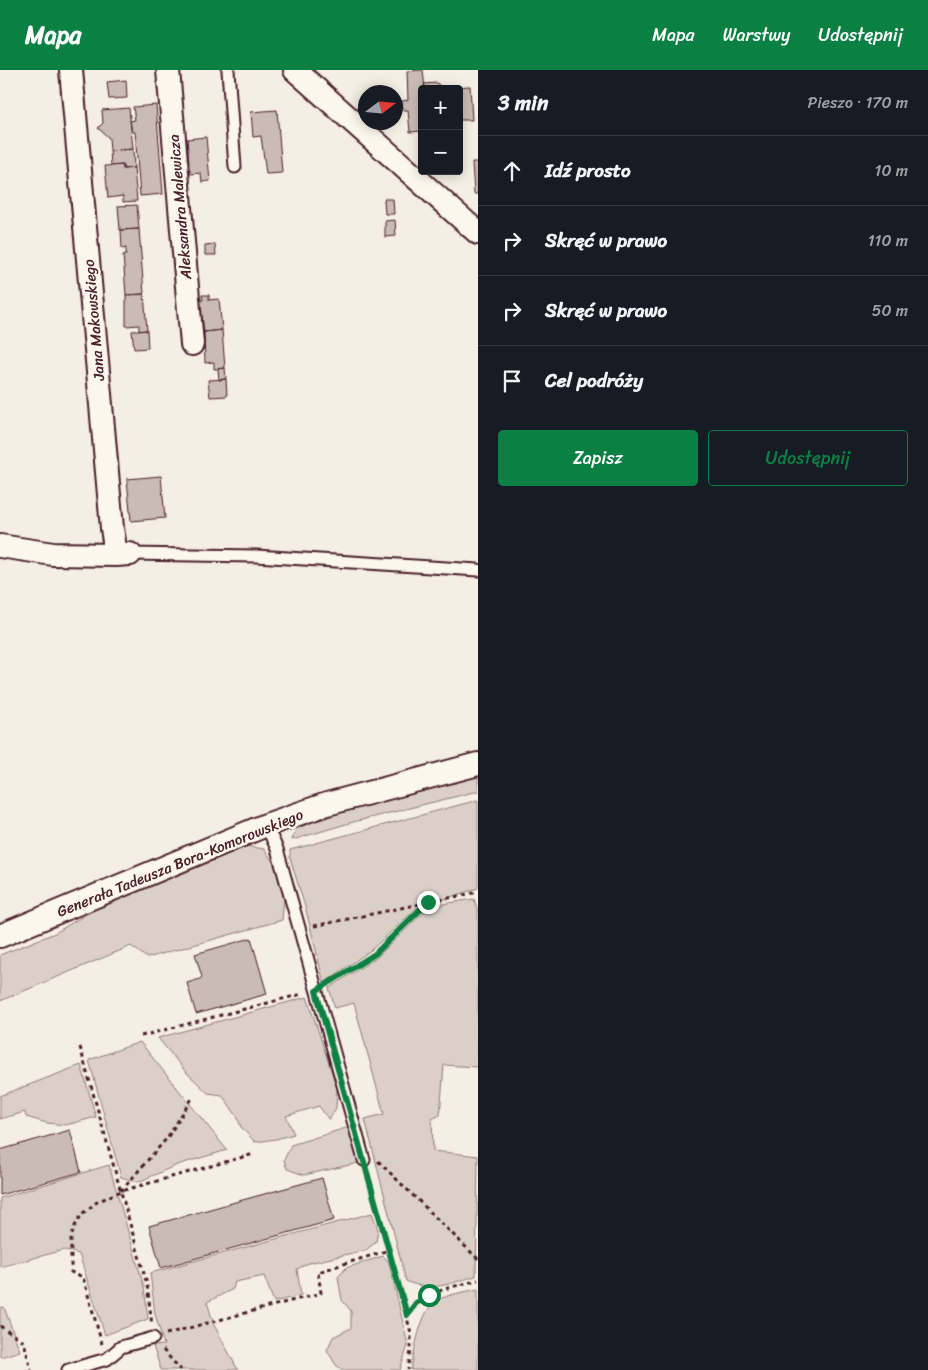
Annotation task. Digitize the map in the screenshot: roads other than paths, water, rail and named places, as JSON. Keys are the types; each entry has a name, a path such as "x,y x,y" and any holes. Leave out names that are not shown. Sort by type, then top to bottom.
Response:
{"street":[{"name":"Jana Makowskiego","path":"71,70 123,555"},
{"name":"Aleksandra Malewicza","path":"168,70 192,344"},
{"path":"295,70 478,233"},
{"path":"0,546 53,554 123,555"},
{"name":"Generała Tadeusza Bora-Komorowskiego","path":"0,936 266,825 327,804 478,764"}],"lane":[{"path":"228,70 235,167"},
{"path":"123,555 256,556 478,570"},
{"path":"266,825 277,849 364,1160"},
{"path":"68,1370 107,1359 121,1347 153,1338"}]}
